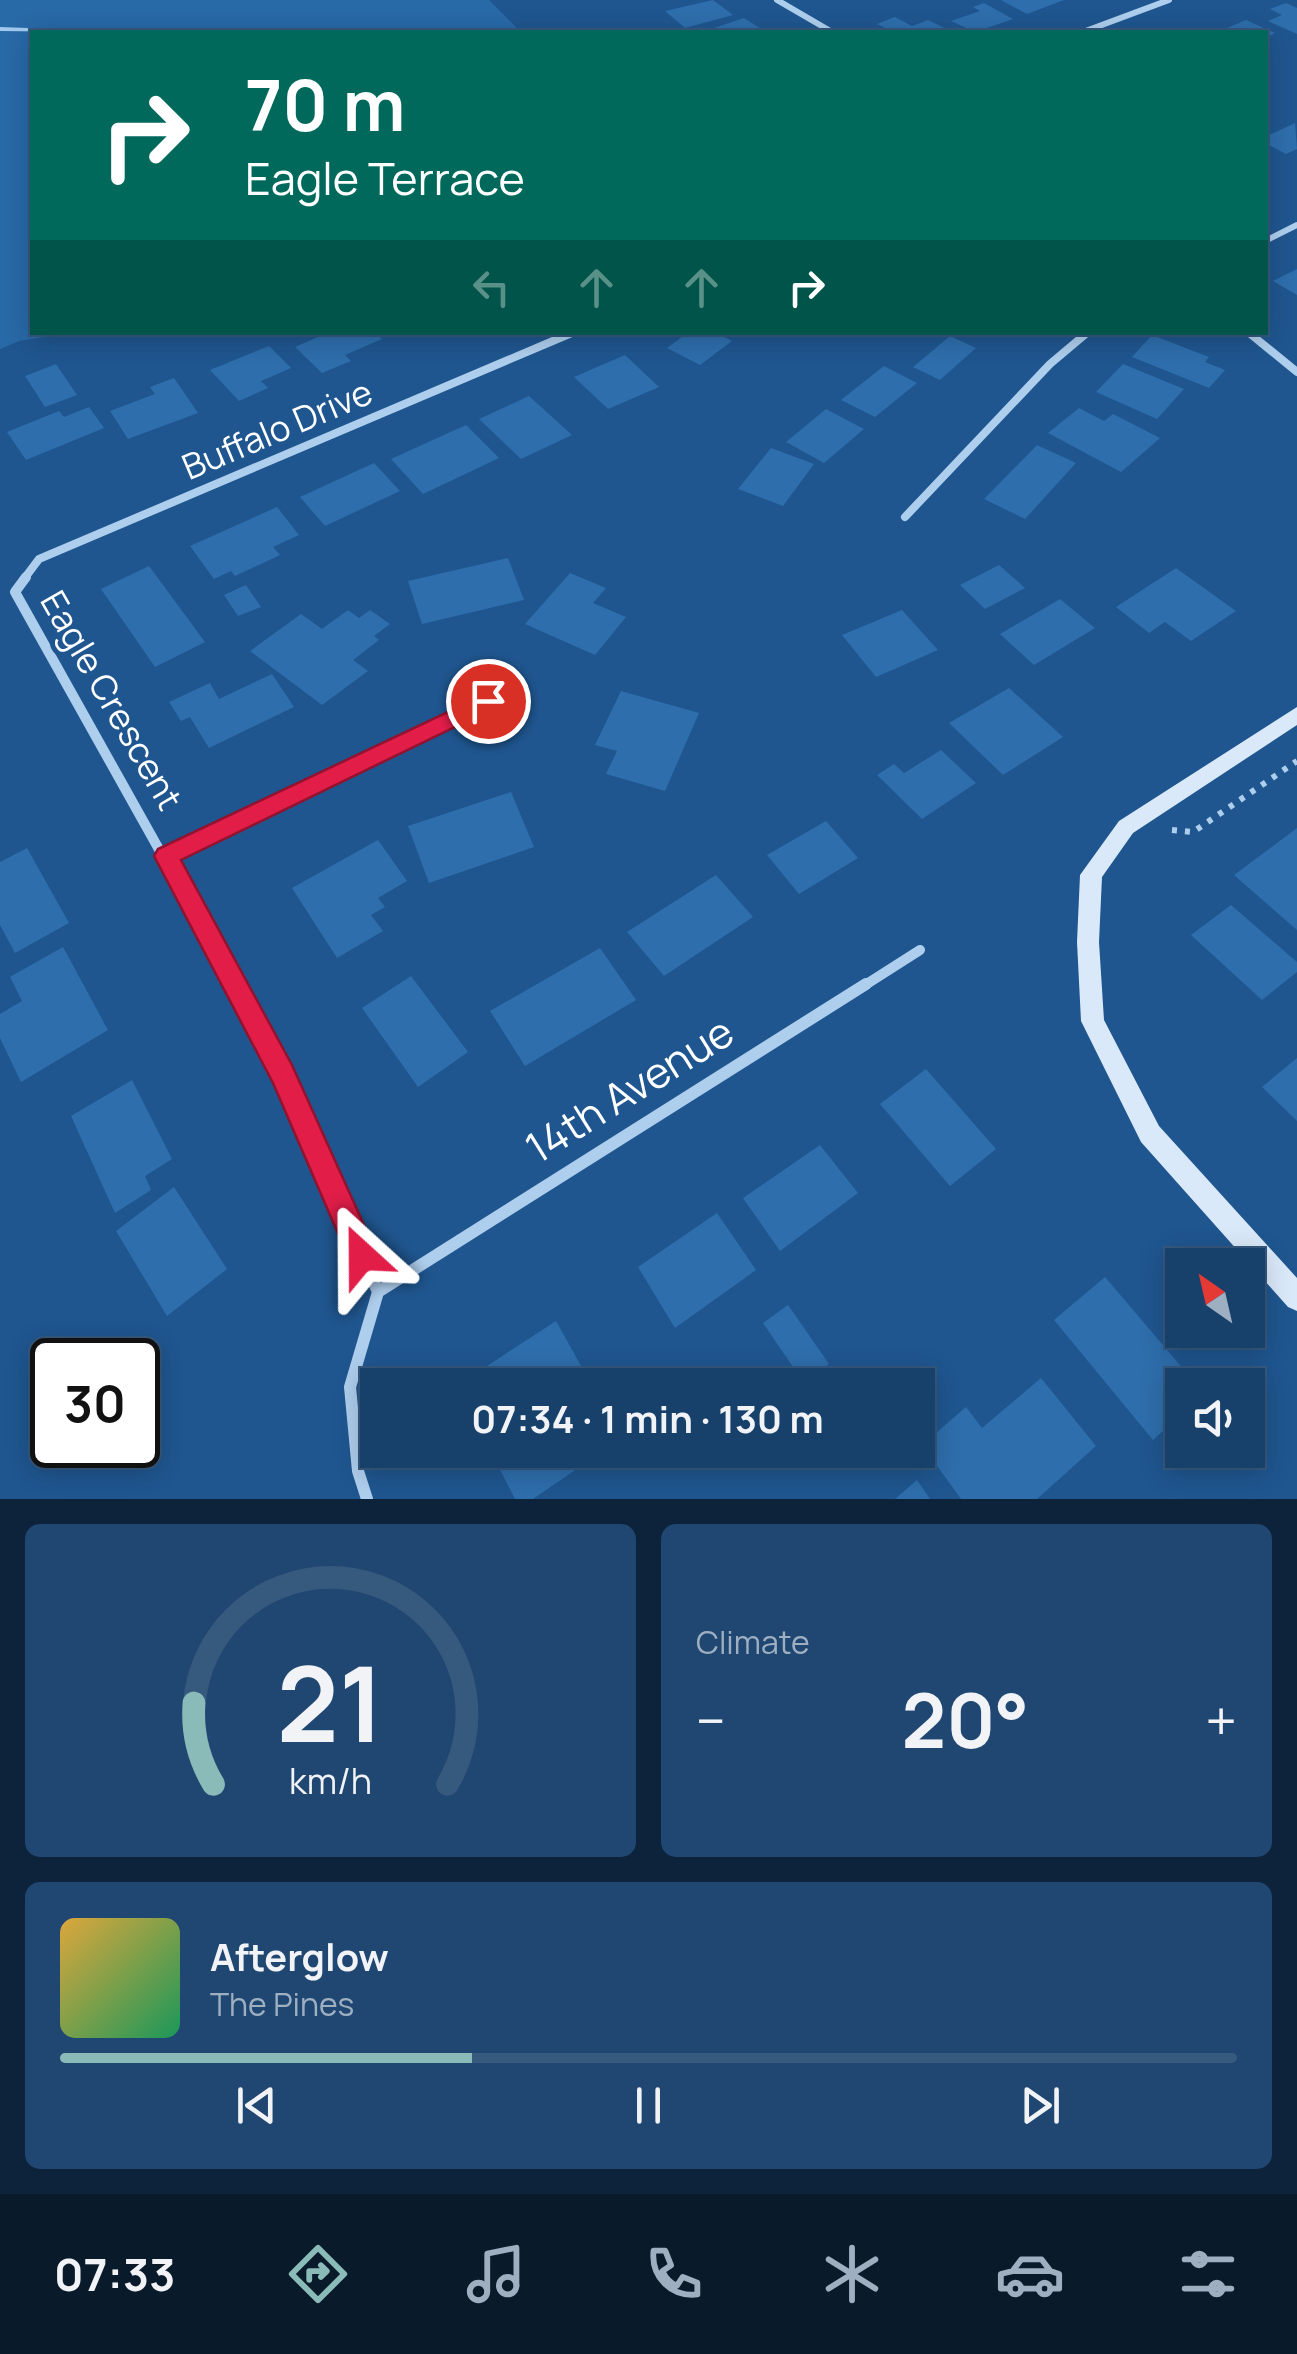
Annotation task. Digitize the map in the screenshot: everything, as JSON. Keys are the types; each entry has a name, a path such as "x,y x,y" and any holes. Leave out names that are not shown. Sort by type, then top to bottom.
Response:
{"street":[{"path":"777,0 829,30"},
{"path":"1088,30 1169,0"},
{"path":"1268,240 1297,225"},
{"name":"Buffalo Drive","path":"16,592 39,559 567,335"},
{"path":"905,517 1050,364 1084,335"},
{"path":"1252,335 1297,372"},
{"name":"Eagle Crescent","path":"16,592 166,856 282,1074 378,1292"},
{"path":"166,856 488,701"},
{"path":"1297,714 1126,827 1091,875 1088,942 1094,1020 1150,1134 1297,1298"},
{"name":"14th Avenue","path":"378,1292 920,950"},
{"path":"367,1499 358,1471 350,1387 378,1292"}],"path":[{"path":"1126,827 1194,832 1297,762"}],"shaded area":[{"path":"0,0 489,0 519,30 30,30 30,335 56,335 19,341 0,349"}],"building":[{"path":"713,0 733,15 685,28 665,11"},
{"path":"1001,0 1064,0 1027,14"},
{"path":"984,3 1013,19 981,30 951,21 980,11 973,7"},
{"path":"1286,3 1297,8 1297,34 1268,21 1282,15 1270,9"},
{"path":"895,17 912,26 928,20 949,30 889,30 877,24"},
{"path":"744,18 763,30 708,30"},
{"path":"1246,20 1275,33 1268,36 1268,30 1222,30"},
{"path":"1295,123 1297,149 1286,154 1268,145 1268,136"},
{"path":"1297,269 1297,295 1273,281"},
{"path":"322,335 378,335 382,339 345,355 351,361 322,373 295,347"},
{"path":"685,335 721,335 732,341 700,365 667,348"},
{"path":"1152,335 1209,357 1205,362 1225,370 1209,388 1132,357"},
{"path":"950,336 976,348 940,380 913,367"},
{"path":"269,346 291,368 261,381 268,388 239,401 210,370"},
{"path":"625,355 659,387 608,409 574,377"},
{"path":"56,364 77,395 45,407 25,376"},
{"path":"1123,364 1184,389 1157,419 1096,392"},
{"path":"884,366 917,383 875,417 841,400"},
{"path":"174,378 198,413 128,439 110,411 155,394 150,387"},
{"path":"529,396 572,435 521,459 479,419"},
{"path":"89,407 104,428 26,460 7,432 59,411 64,417"},
{"path":"1079,408 1104,421 1113,414 1160,438 1121,472 1048,433"},
{"path":"826,409 864,429 824,463 786,442"},
{"path":"466,425 499,458 423,494 391,459"},
{"path":"1037,445 1076,463 1025,519 984,499"},
{"path":"771,448 814,464 783,506 738,489"},
{"path":"374,463 400,491 325,526 300,497"},
{"path":"277,507 299,535 273,547 280,555 235,576 231,571 214,579 190,546"},
{"path":"508,558 524,600 422,624 408,581"},
{"path":"999,565 1025,588 985,609 960,585"},
{"path":"149,566 205,642 155,667 101,589"},
{"path":"1176,568 1236,611 1191,641 1165,622 1149,633 1116,607"},
{"path":"570,573 606,588 593,603 626,617 595,655 525,624"},
{"path":"246,585 261,607 238,616 224,595"},
{"path":"1060,599 1095,628 1034,665 1000,634"},
{"path":"348,610 359,618 370,610 390,624 374,636 379,640 353,660 368,671 322,705 250,651 301,614 322,629"},
{"path":"902,610 938,650 876,677 842,635"},
{"path":"272,674 294,707 209,748 190,717 181,721 169,702 210,683 219,699"},
{"path":"1009,688 1063,737 1003,775 949,723"},
{"path":"621,691 699,713 665,791 606,774 617,751 595,745"},
{"path":"941,750 976,783 922,819 877,775 894,764 904,773"},
{"path":"511,792 534,847 429,883 408,826"},
{"path":"826,821 858,858 799,894 767,855"},
{"path":"1297,828 1297,930 1234,875"},
{"path":"378,840 407,881 378,898 385,907 371,915 383,931 337,958 292,888"},
{"path":"27,848 69,923 15,953 0,925 0,862"},
{"path":"716,875 753,917 664,976 627,932"},
{"path":"1231,905 1297,962 1297,972 1262,1000 1191,935"},
{"path":"63,947 108,1030 21,1082 0,1038 0,1014 22,1001 10,977"},
{"path":"600,948 636,1000 525,1066 490,1011"},
{"path":"411,976 468,1052 418,1087 362,1008"},
{"path":"1297,1058 1297,1121 1262,1087"},
{"path":"926,1069 996,1149 950,1186 880,1104"},
{"path":"132,1080 172,1159 145,1176 151,1190 115,1213 71,1116"},
{"path":"820,1145 858,1193 780,1251 743,1198"},
{"path":"174,1187 227,1269 167,1316 116,1231"},
{"path":"717,1213 756,1270 675,1328 638,1267"},
{"path":"1105,1277 1183,1368 1165,1368 1165,1429 1153,1440 1054,1320"},
{"path":"788,1305 829,1364 824,1368 794,1368 763,1323"},
{"path":"556,1321 582,1368 484,1368"},
{"path":"1041,1378 1096,1446 1037,1499 961,1499 935,1463 935,1434 966,1407 982,1428"},
{"path":"499,1468 578,1468 533,1499 515,1499"},
{"path":"917,1480 930,1499 895,1499"}],"waterway":[{"path":"0,29 30,30"}],"route":[{"path":"362,1256 282,1074 166,856 488,701"}]}
